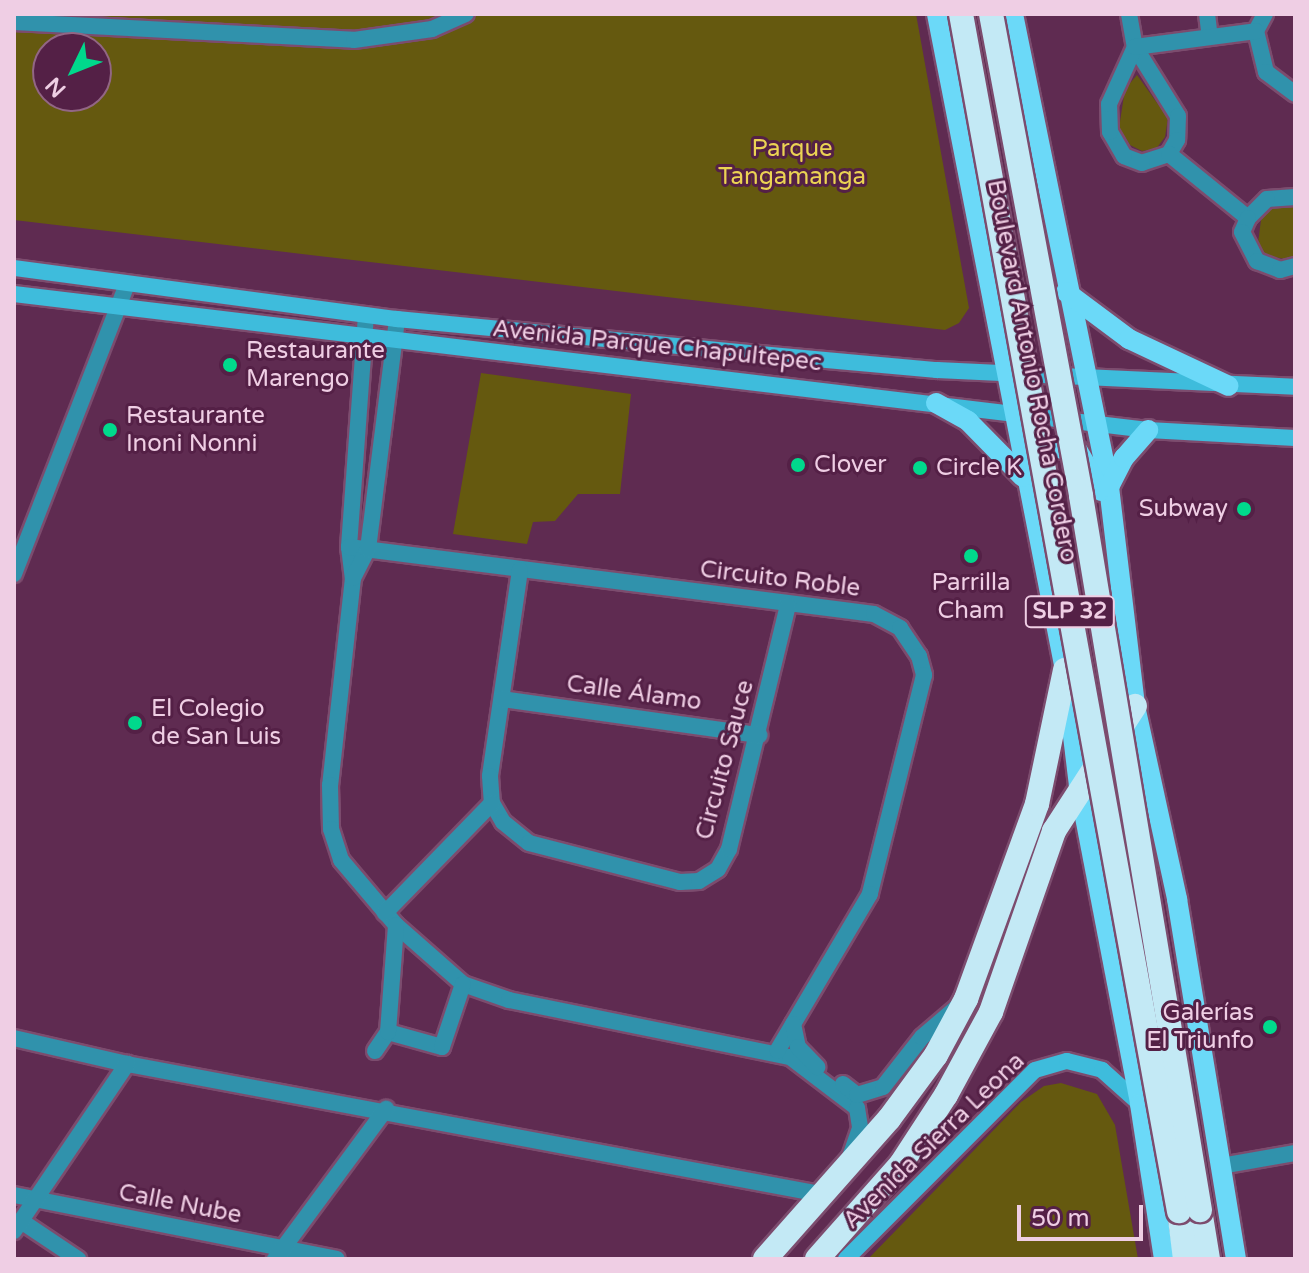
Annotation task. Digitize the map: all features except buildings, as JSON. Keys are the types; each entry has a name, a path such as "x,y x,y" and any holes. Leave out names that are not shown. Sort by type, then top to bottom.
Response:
{"highway":[{"name":"SLP 32","path":"961,14 1189,1210 1204,1256"},
{"name":"SLP 32","path":"991,14 1081,496 1189,1210"},
{"path":"765,1259 825,1195 911,1091 966,999 1002,912 1037,804 1065,670"},
{"path":"817,1259 901,1164 953,1081 991,1012 1054,831 1079,786 1135,706"}],"main road":[{"name":"Boulevard Antonio Rocha Cordero","path":"937,14 1034,528 1065,670 1079,786 1140,1104 1164,1259"},
{"name":"Boulevard Antonio Rocha Cordero","path":"1013,14 1066,292 1109,487 1135,706 1177,899 1236,1259"},
{"name":"Avenida Parque Chapultepec","path":"14,268 126,286 397,319 1005,372 1229,386 1295,387"},
{"path":"989,293 1011,315 1030,317 1056,305 1066,292 1129,339 1229,386"},
{"name":"Avenida Parque Chapultepec","path":"14,294 1012,411 1148,430 1295,438"},
{"path":"936,403 987,438 1025,479"},
{"path":"1109,487 1124,458 1148,430"},
{"path":"1034,528 1034,467 1051,447 1078,451 1088,463 1113,517"},
{"name":"Avenida Sierra Leona","path":"846,1259 1035,1070 1067,1061 1102,1070 1140,1104"}],"street":[{"path":"14,22 354,40 432,29 466,14"},
{"path":"1129,14 1135,47 1178,116 1177,140 1169,154 1142,163 1124,156 1110,132 1109,104 1135,47"},
{"path":"1207,14 1210,37"},
{"path":"1265,14 1256,31 1266,72 1295,94"},
{"path":"1135,47 1256,31"},
{"path":"1169,154 1248,218"},
{"path":"1295,197 1267,199 1248,218 1242,232 1257,261 1280,270 1295,266"},
{"path":"14,574 126,286"},
{"path":"366,315 349,547 353,578 330,785 331,829 341,860 391,919 463,984 509,1000 777,1051 855,1098"},
{"path":"353,578 368,549 397,319"},
{"name":"Circuito Roble","path":"349,547 788,606 874,614 900,628 919,656 924,675 870,894 777,1051"},
{"path":"375,1051 388,1032 391,919 492,803 490,776 520,570"},
{"name":"Circuito Sauce","path":"492,803 503,822 529,843 680,882 699,881 718,869 729,849 788,606"},
{"name":"Calle Álamo","path":"502,699 759,735"},
{"path":"388,1032 442,1047 463,984"},
{"path":"855,1098 883,1087 922,1037 966,999"},
{"path":"793,1024 798,1047 808,1060 855,1098 860,1128 846,1170"},
{"path":"14,1038 127,1064 386,1109 825,1195"},
{"path":"78,1259 18,1226 127,1064"},
{"path":"278,1254 386,1109"},
{"path":"1221,1166 1295,1153"},
{"name":"Calle Nube","path":"14,1195 278,1254 337,1259"}],"green space":[{"name":"Parque Tangamanga","path":"14,14 916,14 969,308 959,323 945,330 14,220"},
{"path":"1137,75 1168,118 1165,137 1156,149 1142,151 1130,145 1119,128 1125,89"},
{"path":"1295,201 1295,261 1263,255 1258,243 1261,220 1272,205"},
{"path":"481,373 631,394 620,494 578,494 555,521 533,522 527,544 453,534"},
{"path":"1061,1083 1097,1094 1115,1125 1138,1259 868,1259 1021,1102 1044,1086"}],"place":[{"name":"Restaurante Marengo","path":"230,365"},
{"name":"Restaurante Inoni Nonni","path":"110,430"},
{"name":"Clover","path":"798,465"},
{"name":"Circle K","path":"920,468"},
{"name":"Subway","path":"1244,509"},
{"name":"Parrilla Cham","path":"971,556"},
{"name":"El Colegio de San Luis","path":"135,723"},
{"name":"Galerías El Triunfo","path":"1270,1027"}]}
